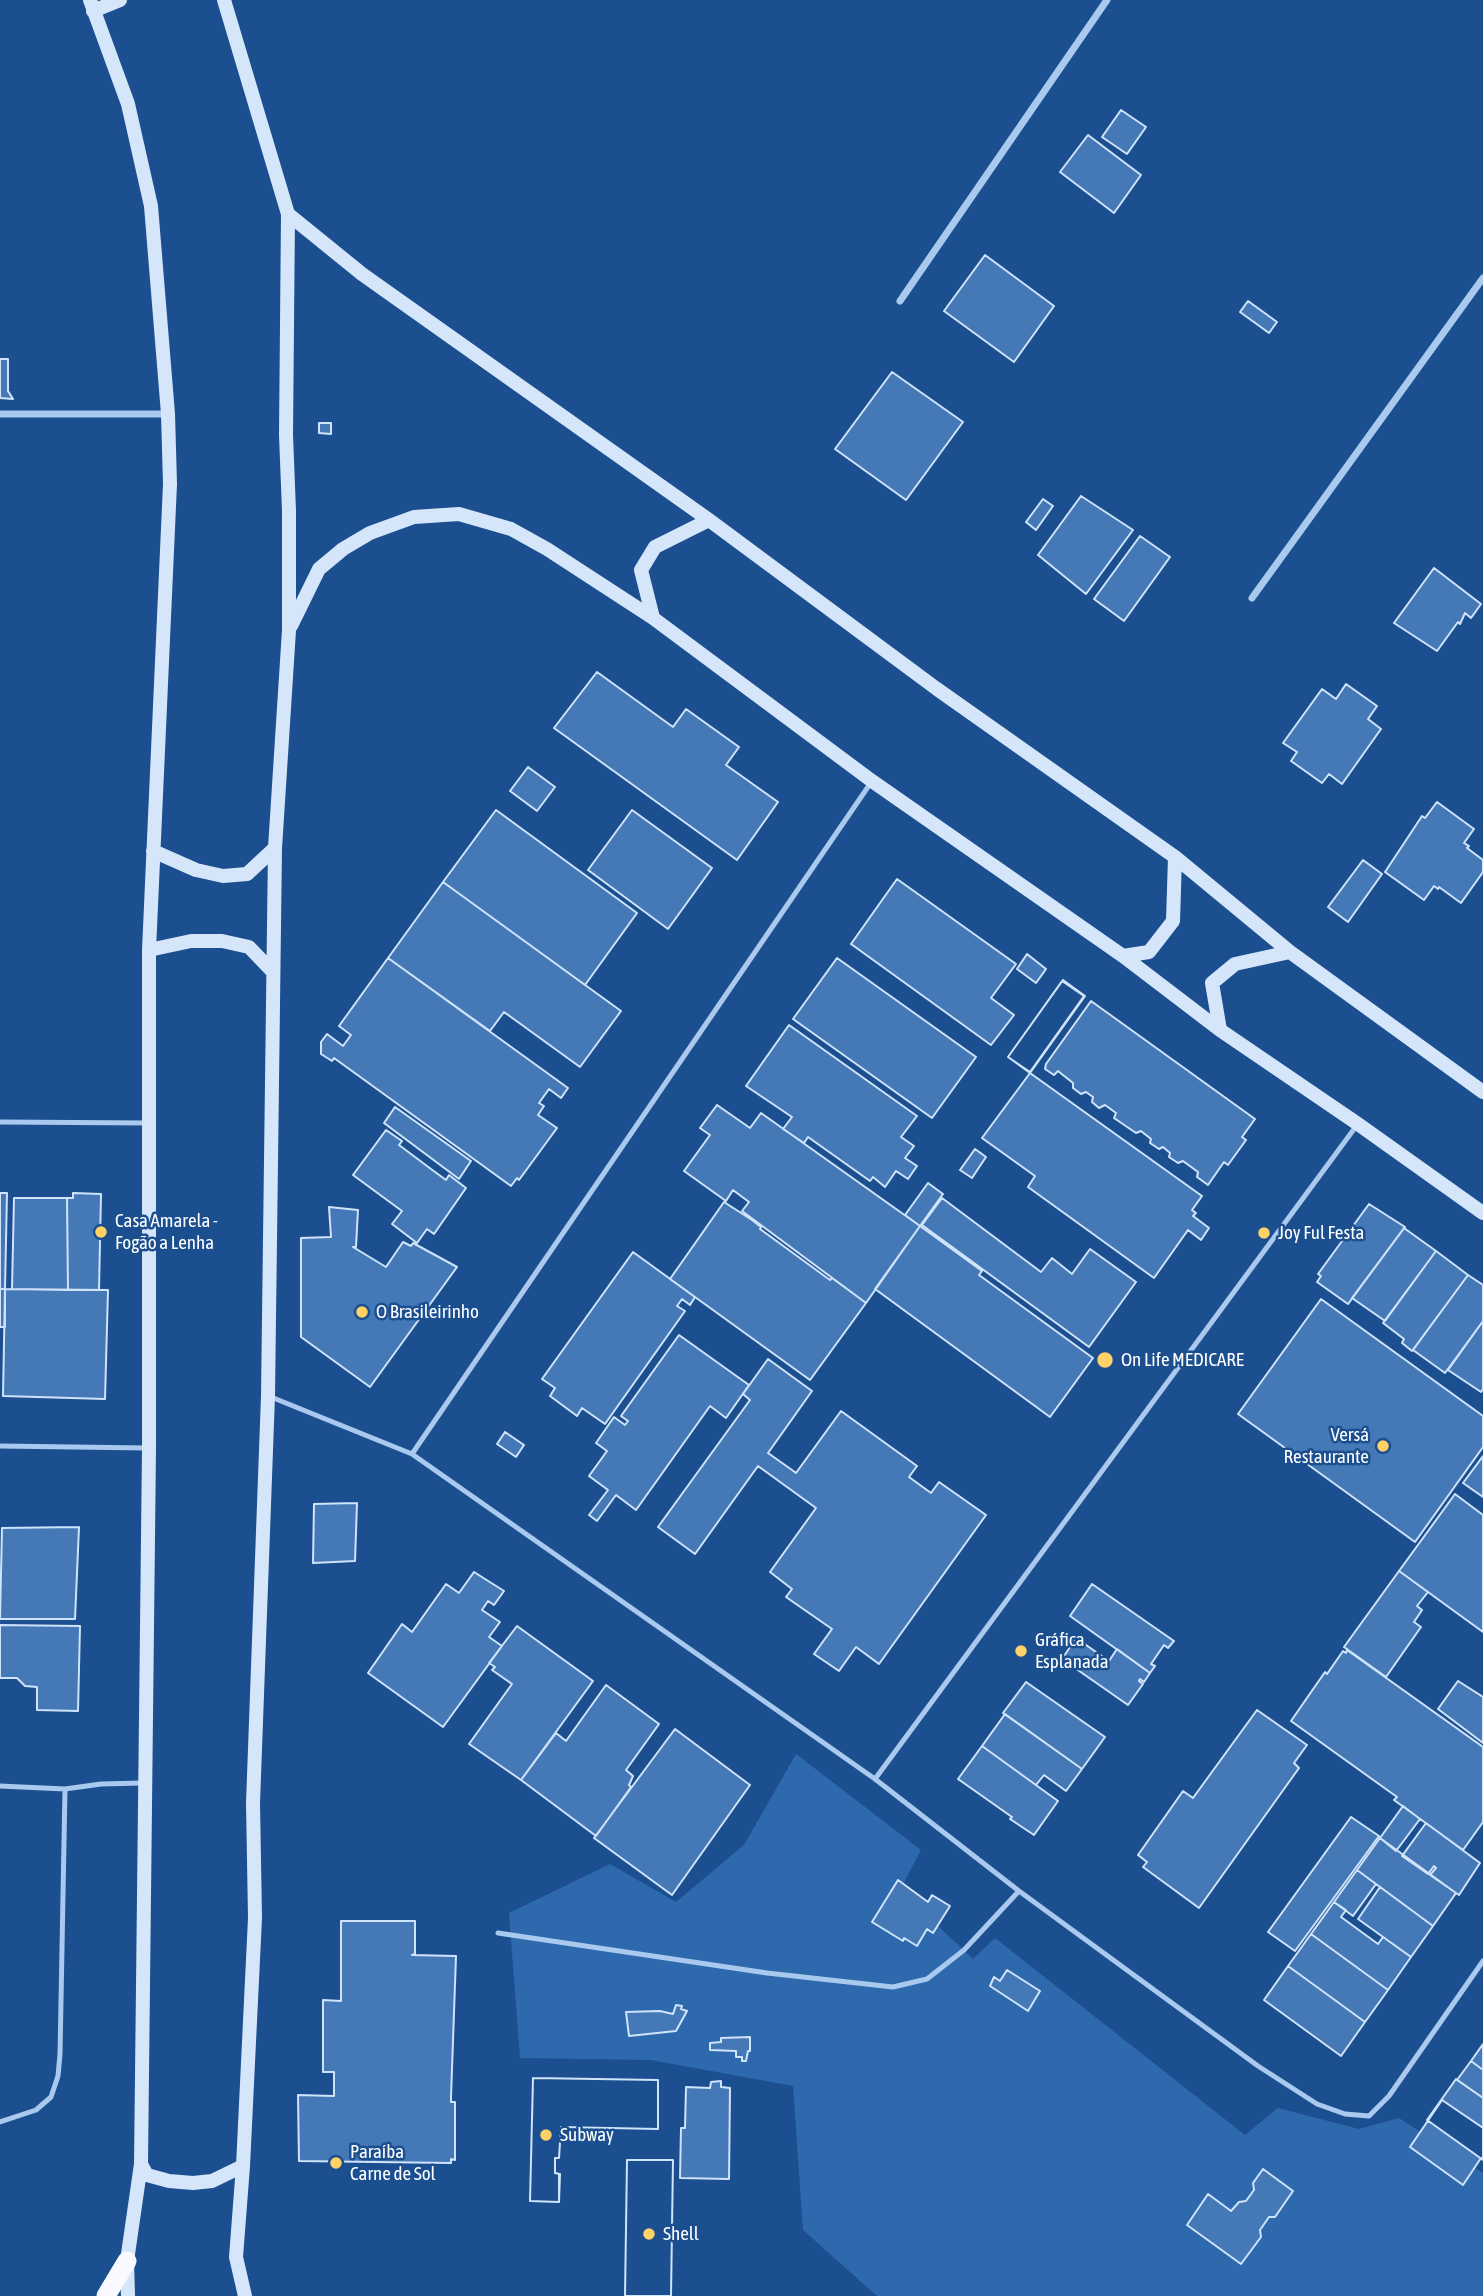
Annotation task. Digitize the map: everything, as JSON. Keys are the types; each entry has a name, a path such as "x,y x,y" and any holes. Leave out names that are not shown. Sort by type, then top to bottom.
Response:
{"highway":[{"path":"106,2296 127,2261"}],"main road":[{"path":"120,0 92,6 128,104 151,206 168,414 170,484 149,950 149,1448 141,2164 127,2261 128,2296"},
{"path":"224,0 288,214 286,435 289,630 275,848 268,1396 253,1803 255,1918 236,2257 244,2296"},
{"path":"288,214 362,274 709,520 937,689 1175,857 1290,951 1483,1092"},
{"path":"289,630 319,569 343,549 370,533 414,517 459,514 511,528 653,618 872,781 1123,956 1220,1030 1483,1213"},
{"path":"653,618 641,570 655,547 709,520"},
{"path":"153,851 196,870 223,876 247,874 275,848"},
{"path":"1123,956 1149,952 1173,921 1175,857"},
{"path":"149,950 191,941 222,941 250,947 273,972"},
{"path":"1220,1030 1212,983 1235,964 1290,951"},
{"path":"141,2164 147,2175 169,2181 193,2183 212,2181 243,2166"}],"street":[{"path":"900,301 1107,0"},
{"path":"1252,598 1483,278"},
{"path":"0,414 168,414"}],"lane":[{"path":"411,1454 872,781"},
{"path":"0,1122 147,1123"},
{"path":"875,1779 1358,1124"},
{"path":"268,1396 411,1454 875,1779 1019,1891 1258,2066 1317,2104 1345,2114 1369,2116 1389,2096 1483,1961"},
{"path":"0,1446 149,1448"},
{"path":"0,1786 65,1789 101,1784 145,1783"},
{"path":"0,2122 36,2110 51,2097 58,2076 61,2054 65,1789"},
{"path":"498,1933 767,1973 893,1987 927,1979 964,1950 1019,1891"}],"shaded area":[{"path":"796,1754 921,1850 900,1890 973,1959 995,1938 1245,2135 1278,2108 1359,2129 1399,2118 1483,2173 1483,2296 877,2296 803,2230 793,2086 651,2060 520,2058 509,1913 610,1864 676,1902 744,1845"}],"building":[{"path":"1121,110 1146,127 1127,154 1102,137"},
{"path":"1088,135 1141,175 1114,213 1060,172"},
{"path":"985,255 1054,306 1014,362 944,311"},
{"path":"1248,301 1277,322 1269,333 1240,312"},
{"path":"0,359 8,359 8,391 13,399 0,398"},
{"path":"892,372 963,422 906,500 835,449"},
{"path":"319,423 331,423 331,434 319,433"},
{"path":"1081,496 1133,530 1086,594 1038,555"},
{"path":"1043,499 1053,506 1036,530 1026,522"},
{"path":"1140,536 1170,557 1124,621 1094,599"},
{"path":"1434,568 1481,604 1471,618 1465,613 1460,624 1458,622 1437,651 1394,623"},
{"path":"597,672 673,727 686,709 739,747 726,765 778,802 737,860 554,728"},
{"path":"1346,684 1377,706 1368,719 1381,729 1342,784 1329,774 1322,783 1291,761 1297,752 1283,743 1322,689 1336,699"},
{"path":"528,767 555,787 537,811 510,791"},
{"path":"1437,802 1474,829 1464,843 1483,860 1483,872 1461,903 1434,886 1424,900 1385,872 1422,816 1425,818"},
{"path":"496,810 637,913 585,985 443,882"},
{"path":"632,810 712,868 668,929 588,870"},
{"path":"1363,860 1382,874 1348,922 1328,907"},
{"path":"897,879 1016,964 991,998 1014,1015 991,1045 851,944"},
{"path":"443,882 621,1011 580,1067 504,1012 490,1031 388,958"},
{"path":"1027,954 1046,969 1036,983 1017,969"},
{"path":"388,958 568,1088 561,1098 549,1089 539,1103 544,1106 538,1115 557,1128 519,1180 517,1178 511,1186 334,1058 332,1061 321,1054 321,1042 327,1034 343,1046 351,1035 339,1026"},
{"path":"837,958 976,1057 932,1118 793,1019"},
{"path":"1063,980 1085,996 1030,1073 1008,1057"},
{"path":"1062,981 1084,996 1030,1072 1008,1057"},
{"path":"1091,1001 1255,1119 1242,1137 1246,1140 1228,1165 1224,1162 1208,1185 1197,1177 1198,1172 1183,1161 1178,1163 1169,1157 1170,1153 1163,1147 1159,1149 1150,1143 1151,1139 1141,1131 1136,1133 1114,1118 1116,1113 1105,1105 1099,1108 1092,1102 1093,1097 1086,1092 1081,1094 1073,1088 1073,1083 1058,1071 1054,1075 1045,1069"},
{"path":"789,1025 917,1116 901,1137 914,1146 905,1158 917,1166 908,1179 896,1171 885,1187 873,1177 870,1181 808,1137 804,1143 783,1129 792,1117 746,1086"},
{"path":"1030,1073 1202,1196 1192,1210 1196,1213 1193,1216 1209,1228 1201,1240 1188,1230 1154,1278 1028,1187 1035,1176 982,1138"},
{"path":"717,1105 750,1128 761,1113 920,1226 866,1303 742,1211 749,1202 733,1190 726,1201 684,1171 710,1135 700,1128"},
{"path":"395,1107 471,1161 459,1179 384,1123"},
{"path":"386,1130 402,1141 399,1145 446,1180 449,1175 466,1188 434,1234 427,1229 417,1243 392,1224 402,1211 353,1175"},
{"path":"975,1149 986,1157 972,1178 960,1170"},
{"path":"928,1183 943,1194 920,1226 905,1215"},
{"path":"0,1193 7,1193 5,1289 0,1289"},
{"path":"73,1193 101,1194 99,1290 68,1290 67,1198 73,1198"},
{"path":"14,1198 67,1198 68,1290 12,1289"},
{"path":"942,1198 1041,1272 1052,1258 1072,1274 1090,1249 1136,1282 1089,1347 922,1225"},
{"path":"724,1202 830,1280 832,1278 866,1303 810,1380 670,1279"},
{"path":"1369,1204 1405,1227 1348,1304 1317,1282 1321,1276 1318,1274"},
{"path":"329,1207 358,1210 356,1247 353,1247 386,1267 403,1242 411,1246 413,1243 457,1267 370,1387 301,1337 301,1238 331,1237"},
{"path":"920,1226 982,1271 979,1275 1093,1358 1050,1417 875,1289"},
{"path":"1404,1228 1436,1251 1385,1321 1352,1298"},
{"path":"1436,1251 1468,1275 1412,1351 1402,1343 1404,1339 1383,1323"},
{"path":"633,1252 695,1297 690,1305 682,1299 677,1306 685,1311 605,1424 582,1408 577,1416 550,1396 555,1388 542,1379"},
{"path":"1468,1275 1483,1285 1483,1321 1445,1373 1413,1350"},
{"path":"0,1289 5,1289 5,1327 0,1327"},
{"path":"5,1289 108,1290 105,1399 3,1396"},
{"path":"1321,1299 1483,1416 1483,1447 1415,1542 1238,1414"},
{"path":"1483,1321 1483,1389 1481,1392 1448,1370"},
{"path":"679,1335 749,1385 726,1418 710,1406 636,1510 616,1495 597,1521 589,1515 608,1490 589,1476 607,1451 596,1443 614,1417 625,1425 628,1421 621,1416"},
{"path":"768,1359 812,1391 768,1453 796,1473 841,1411 917,1466 909,1477 931,1493 939,1482 986,1515 879,1664 856,1647 839,1671 814,1654 832,1629 786,1597 792,1589 770,1572 816,1508 758,1466 695,1554 658,1527 750,1400 743,1394"},
{"path":"505,1432 524,1445 516,1457 497,1444"},
{"path":"1483,1456 1483,1497 1463,1483"},
{"path":"1455,1494 1483,1515 1483,1632 1399,1571"},
{"path":"357,1503 355,1561 313,1563 314,1504"},
{"path":"79,1527 75,1619 0,1619 2,1528"},
{"path":"1399,1571 1428,1592 1417,1606 1422,1610 1414,1622 1421,1627 1386,1677 1344,1647"},
{"path":"474,1572 504,1591 494,1605 488,1601 482,1610 500,1622 489,1637 502,1646 443,1727 368,1673 402,1624 412,1632 446,1584 459,1593"},
{"path":"1092,1584 1174,1641 1168,1648 1164,1645 1151,1664 1155,1666 1150,1673 1070,1616"},
{"path":"0,1625 80,1626 78,1711 37,1710 37,1687 25,1686 17,1678 0,1678"},
{"path":"517,1626 593,1681 521,1780 469,1744 512,1684 492,1670 495,1667 489,1663"},
{"path":"1076,1638 1109,1661 1117,1649 1150,1673 1144,1682 1140,1679 1143,1684 1128,1705 1062,1659"},
{"path":"1347,1650 1483,1747 1483,1822 1463,1850 1394,1800 1397,1797 1291,1721 1325,1672 1327,1674 1343,1651 1346,1653"},
{"path":"1458,1681 1483,1697 1483,1743 1438,1709"},
{"path":"1026,1682 1105,1737 1082,1769 1003,1713"},
{"path":"606,1685 659,1724 626,1770 633,1776 629,1785 631,1787 596,1836 521,1780 556,1733 566,1741"},
{"path":"1257,1710 1307,1745 1294,1763 1299,1768 1199,1908 1143,1867 1147,1862 1138,1855 1183,1791 1193,1798"},
{"path":"1005,1714 1082,1769 1066,1791 1044,1775 1036,1785 982,1746"},
{"path":"675,1729 750,1785 672,1895 594,1838"},
{"path":"982,1746 1058,1801 1034,1835 958,1779"},
{"path":"1403,1806 1420,1819 1396,1851 1380,1838"},
{"path":"1351,1817 1379,1836 1295,1951 1268,1932"},
{"path":"1426,1823 1480,1863 1459,1895 1430,1875 1436,1868 1434,1866 1428,1874 1402,1856"},
{"path":"1380,1838 1456,1893 1433,1926 1357,1870"},
{"path":"1357,1870 1376,1884 1353,1916 1334,1902"},
{"path":"898,1880 928,1902 932,1895 950,1906 933,1933 927,1929 917,1946 904,1938 903,1941 872,1922"},
{"path":"1380,1887 1433,1926 1411,1957 1358,1919"},
{"path":"1334,1902 1346,1910 1341,1917 1378,1944 1383,1937 1411,1957 1388,1990 1311,1934"},
{"path":"341,1921 415,1921 415,1954 412,1955 456,1956 451,2097 451,2102 455,2102 455,2160 451,2159 451,2163 299,2161 298,2095 334,2096 334,2072 323,2072 323,2000 341,2001"},
{"path":"1311,1934 1388,1990 1365,2022 1288,1966"},
{"path":"1288,1966 1365,2022 1341,2056 1264,2000"},
{"path":"1007,1970 1040,1991 1028,2011 990,1986 994,1977 1000,1981"},
{"path":"676,2005 687,2011 676,2031 629,2036 626,2012 660,2011 673,2014"},
{"path":"750,2037 750,2051 746,2061 742,2061 742,2057 736,2057 736,2051 710,2050 710,2043 721,2042 721,2038"},
{"path":"1483,2044 1483,2070 1471,2061"},
{"path":"1471,2061 1483,2070 1483,2098 1457,2080"},
{"name":"Subway","path":"533,2078 658,2080 658,2129 561,2127 559,2158 555,2158 555,2173 559,2174 559,2202 530,2201"},
{"name":"Subway","path":"533,2078 658,2080 658,2129 561,2127 559,2158 555,2158 555,2173 560,2174 559,2202 530,2201"},
{"path":"1456,2079 1483,2098 1483,2160 1427,2120"},
{"path":"721,2081 721,2087 730,2088 729,2179 680,2178 681,2128 685,2128 686,2087 710,2088 711,2082"},
{"path":"1442,2100 1483,2128 1483,2159 1481,2158 1463,2185 1410,2147"},
{"name":"Shell","path":"627,2160 673,2160 671,2296 625,2296"},
{"name":"Shell","path":"627,2160 673,2160 671,2296 625,2296"},
{"path":"1263,2169 1293,2191 1275,2217 1269,2217 1260,2230 1261,2237 1241,2264 1187,2225 1208,2194 1231,2211 1239,2202 1246,2201 1254,2190 1253,2183"}],"place":[{"name":"Casa Amarela - Fogão a Lenha","path":"101,1232"},
{"name":"Joy Ful Festa","path":"1264,1233"},
{"name":"O Brasileirinho","path":"362,1312"},
{"name":"On Life MEDICARE","path":"1105,1360"},
{"name":"Versá Restaurante","path":"1383,1446"},
{"name":"Gráfica Esplanada","path":"1021,1651"},
{"name":"Subway","path":"546,2135"},
{"name":"Paraíba Carne de Sol","path":"336,2163"},
{"name":"Shell","path":"649,2234"}]}
